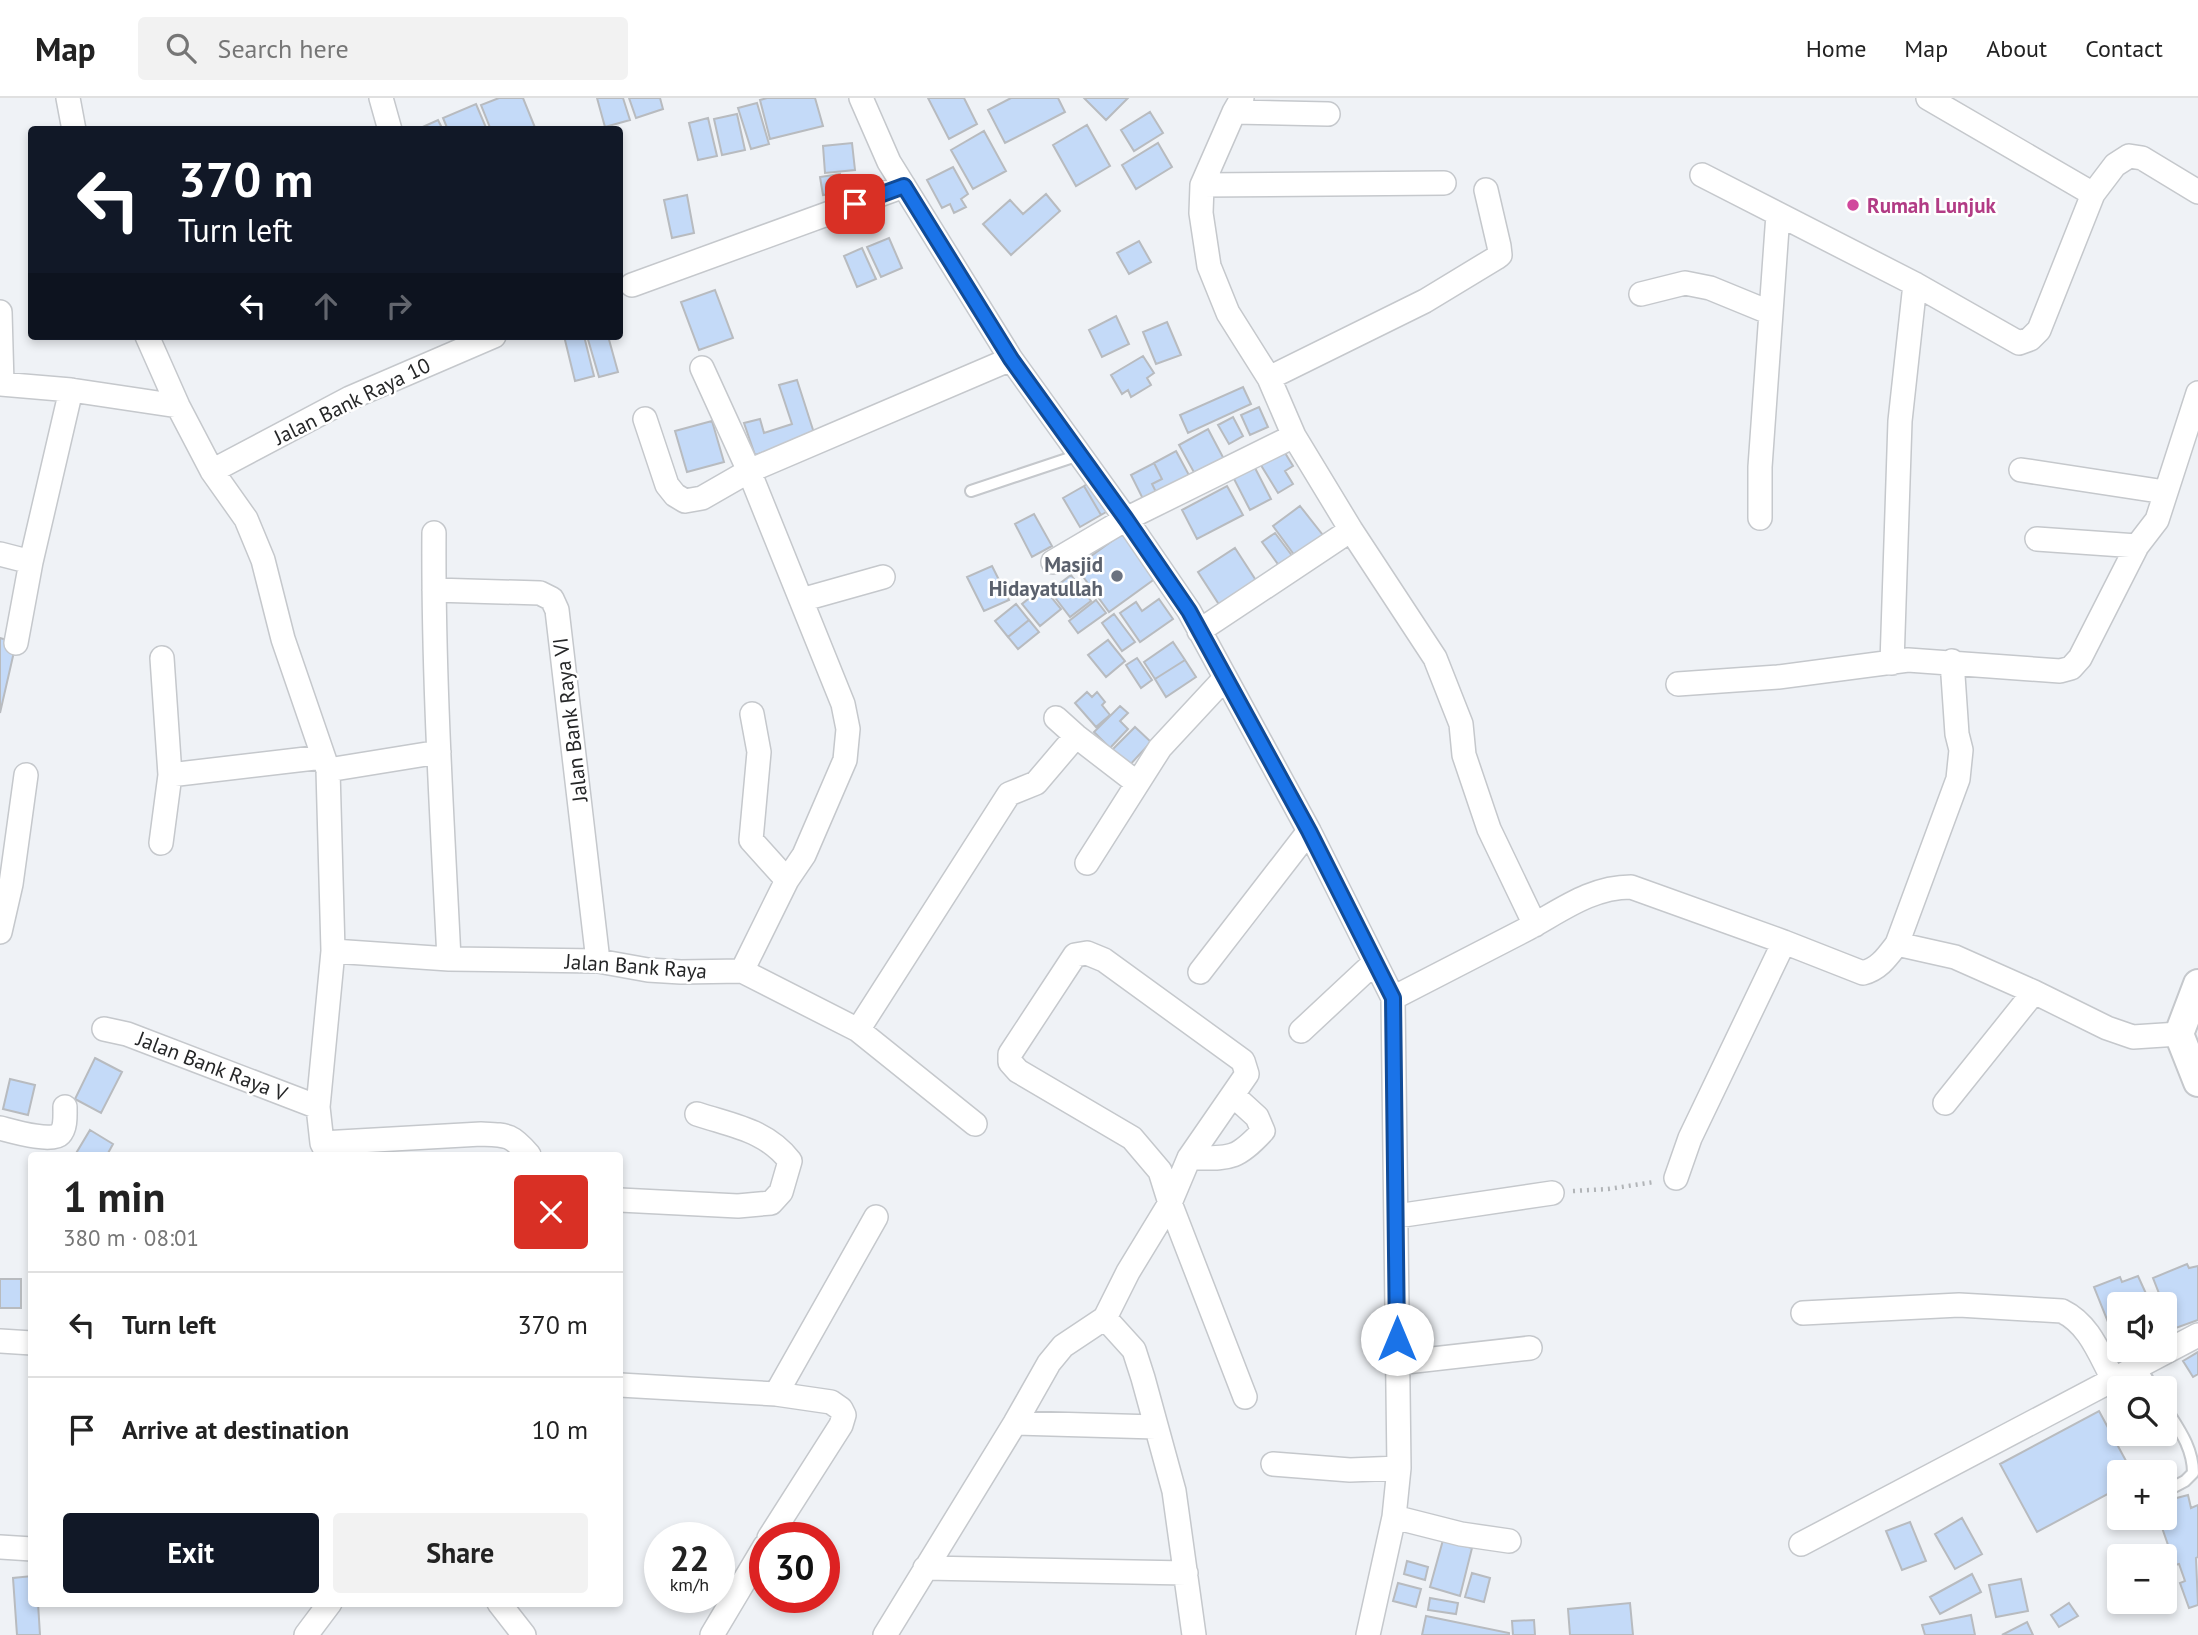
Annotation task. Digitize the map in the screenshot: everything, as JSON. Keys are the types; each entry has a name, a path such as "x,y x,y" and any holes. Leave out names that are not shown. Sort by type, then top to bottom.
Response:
{"street":[{"path":"68,98 73,126"},
{"path":"382,98 389,126"},
{"path":"861,98 889,162 1011,359 1189,611 1309,831 1393,998 1399,1468 1394,1517 1368,1635"},
{"path":"1928,98 2093,194"},
{"path":"1328,114 1238,105 1202,185 1200,213 1209,266 1228,313 1269,378 1294,436 1351,530 1435,658 1461,724 1464,755 1489,829 1535,925"},
{"path":"1702,175 1915,284 2019,343 2030,340 2039,330 2093,194 2115,166 2129,156 2142,158 2198,192"},
{"path":"1202,185 1444,183"},
{"path":"632,285 904,186"},
{"path":"1269,378 1425,300 1500,255 1486,190"},
{"path":"1760,518 1760,467 1778,215"},
{"path":"1642,294 1685,283 1710,288 1771,313"},
{"path":"1892,663 1900,421 1915,284"},
{"path":"0,312 1,384 71,390 178,405"},
{"path":"149,340 212,471 247,519 263,560 283,639 325,764 333,951 318,1107 325,1149 481,1134 506,1135 526,1152"},
{"name":"Jalan Bank Raya 10","path":"212,471 350,398 485,340"},
{"path":"645,418 667,485 675,495 685,501 702,498 749,471 1011,359"},
{"path":"702,368 749,471 843,704 848,729 845,760 804,855 787,880 742,971"},
{"path":"16,643 31,562 71,390"},
{"path":"1678,684 1778,677 1909,660 1952,661 2060,671 2071,668 2080,658 2137,546 2157,520 2198,393"},
{"path":"1053,562 1126,519 1294,436"},
{"path":"2021,470 2165,492"},
{"path":"1199,631 1351,530"},
{"path":"434,533 439,752 449,959"},
{"path":"2036,540 2137,546"},
{"path":"0,554 31,562"},
{"path":"801,600 883,577"},
{"name":"Jalan Bank Raya VI","path":"434,590 540,593 551,599 557,610 598,961"},
{"path":"162,658 170,775 162,843"},
{"path":"1393,998 1535,925 1571,903 1618,887 1631,887 1863,973 1874,971 1897,944 1958,779 1961,750 1957,734 1952,661"},
{"path":"1087,863 1160,748 1225,678"},
{"path":"752,714 759,752 751,840 787,880"},
{"path":"1056,718 1137,783"},
{"path":"858,1030 1009,794 1036,783 1076,736"},
{"path":"170,775 325,764 439,752"},
{"path":"0,932 11,884 26,775"},
{"path":"1200,972 1309,831"},
{"path":"1676,1178 1690,1138 1784,942"},
{"path":"1897,944 1955,957 2107,1028 2133,1037 2187,1024"},
{"name":"Jalan Bank Raya","path":"333,951 449,959 598,961 648,970 681,972 742,971 858,1030 975,1124"},
{"path":"885,1635 1049,1363 1063,1346 1105,1318 1128,1272 1170,1203 1189,1158 1234,1097 1247,1074 1243,1061 1104,960 1087,953 1075,955 1010,1054 1010,1062 1017,1071 1132,1138 1160,1171 1170,1203 1245,1397"},
{"path":"1301,1031 1375,962"},
{"path":"2198,984 2187,1024 2198,1082"},
{"path":"1945,1103 2034,992"},
{"name":"Jalan Bank Raya V","path":"104,1029 127,1034 318,1107"},
{"path":"1189,1158 1227,1158 1238,1155 1264,1130 1258,1117 1234,1097"},
{"path":"0,1128 51,1139 60,1134 64,1126 65,1107"},
{"path":"623,1200 738,1206 771,1203 781,1192 790,1161 780,1148 764,1136 697,1114"},
{"path":"1397,1216 1552,1193"},
{"path":"776,1394 876,1217"},
{"path":"1803,1312 1959,1305 2062,1311 2073,1316 2086,1329 2111,1376"},
{"path":"1105,1318 1134,1350 1174,1491 1194,1635"},
{"path":"2120,1376 2198,1335"},
{"path":"0,1341 28,1343"},
{"path":"1397,1363 1530,1348"},
{"path":"1801,1544 2107,1383"},
{"path":"623,1385 776,1394 831,1402 841,1409 844,1415 841,1425 779,1522"},
{"path":"1015,1423 1156,1427"},
{"path":"1273,1464 1350,1470 1399,1468"},
{"path":"1394,1517 1461,1534 1509,1541"},
{"path":"0,1548 28,1549"},
{"path":"925,1568 1186,1573"},
{"path":"712,1635 749,1573"},
{"path":"306,1635 327,1607"},
{"path":"502,1607 524,1635"}],"lane":[{"path":"971,491 1079,455"},
{"path":"2139,1365 2146,1376"},
{"path":"2177,1427 2190,1448 2193,1473 2177,1485"}],"path":[{"path":"1552,1193 1608,1189 1676,1178"}],"building":[{"path":"499,98 523,98 534,126 489,126 481,105"},
{"path":"597,98 623,98 630,120 605,126"},
{"path":"629,98 660,98 663,109 636,118"},
{"path":"815,98 823,126 770,139 760,100"},
{"path":"928,98 964,98 977,124 949,139"},
{"path":"1011,98 1058,98 1065,112 1005,143 988,110"},
{"path":"1084,98 1128,98 1106,120"},
{"path":"757,103 769,144 751,149 738,108"},
{"path":"476,104 485,126 446,126 443,118"},
{"path":"1150,112 1163,133 1134,151 1121,130"},
{"path":"737,114 745,150 722,155 714,119"},
{"path":"708,118 717,156 698,160 689,123"},
{"path":"438,120 441,126 425,126"},
{"path":"1087,125 1110,166 1076,186 1053,145"},
{"path":"984,131 1006,171 973,189 951,150"},
{"path":"852,143 855,170 825,173 823,146"},
{"path":"1158,143 1172,167 1136,189 1122,165"},
{"path":"953,167 968,194 961,199 966,207 954,213 950,204 942,208 927,180"},
{"path":"840,174 843,192 823,195 820,177"},
{"path":"1046,194 1060,211 1011,255 983,224 1010,200 1023,214"},
{"path":"687,195 694,233 672,238 664,200"},
{"path":"889,238 902,268 881,277 867,247"},
{"path":"1139,241 1151,262 1129,274 1117,253"},
{"path":"862,248 876,279 857,287 844,256"},
{"path":"715,290 733,338 699,350 681,302"},
{"path":"1116,316 1129,344 1102,357 1089,330"},
{"path":"1167,322 1181,355 1156,364 1143,332"},
{"path":"565,340 585,340 594,376 575,381"},
{"path":"588,340 609,340 618,372 599,377"},
{"path":"1143,356 1154,373 1147,378 1151,385 1131,397 1128,390 1122,394 1111,375"},
{"path":"797,380 815,436 755,455 744,423 760,419 764,433 792,424 779,385"},
{"path":"1243,387 1251,404 1188,433 1180,415"},
{"path":"1259,407 1268,427 1250,435 1241,415"},
{"path":"1233,417 1243,436 1229,444 1218,425"},
{"path":"712,421 724,462 687,472 675,431"},
{"path":"1208,429 1225,461 1196,476 1179,445"},
{"path":"1282,448 1293,466 1285,471 1293,484 1278,493 1259,462"},
{"path":"1176,451 1190,477 1157,494 1152,484 1162,479 1154,463"},
{"path":"1154,463 1162,479 1152,484 1157,494 1144,501 1131,475"},
{"path":"1254,466 1271,499 1250,510 1233,477"},
{"path":"1095,479 1113,508 1101,515 1084,486"},
{"path":"1084,486 1101,515 1080,527 1063,498"},
{"path":"1227,486 1243,515 1197,539 1182,510"},
{"path":"1300,506 1326,539 1298,560 1273,526"},
{"path":"1034,514 1052,546 1032,557 1015,524"},
{"path":"1123,533 1156,578 1109,612 1076,567"},
{"path":"1275,533 1293,557 1280,567 1262,542"},
{"path":"1235,548 1257,582 1220,606 1198,572"},
{"path":"992,566 1009,600 984,611 967,577"},
{"path":"1071,575 1091,601 1070,617 1050,591"},
{"path":"1043,587 1061,609 1040,626 1022,604"},
{"path":"1159,599 1173,619 1140,642 1120,613 1136,602 1142,611"},
{"path":"1096,600 1106,613 1078,633 1069,621"},
{"path":"1016,604 1029,620 1008,637 995,621"},
{"path":"1114,614 1135,642 1122,651 1102,623"},
{"path":"1029,620 1039,632 1018,649 1008,637"},
{"path":"0,638 16,643 0,713"},
{"path":"1108,640 1125,661 1106,677 1088,655"},
{"path":"1173,642 1185,660 1155,679 1144,662"},
{"path":"1137,658 1152,680 1141,688 1126,665"},
{"path":"1185,660 1196,677 1166,697 1155,679"},
{"path":"1087,692 1092,697 1097,692 1110,715 1096,727 1075,703"},
{"path":"1120,706 1128,713 1120,721 1128,729 1110,748 1094,732"},
{"path":"1135,727 1151,742 1127,768 1110,752"},
{"path":"95,1058 122,1072 101,1113 75,1099"},
{"path":"10,1079 35,1085 28,1115 3,1109"},
{"path":"90,1130 113,1144 109,1152 77,1152"},
{"path":"2187,1264 2189,1268 2198,1266 2198,1320 2177,1328 2177,1292 2158,1292 2153,1278"},
{"path":"2138,1276 2145,1292 2107,1292 2107,1320 2094,1287 2120,1277 2122,1282"},
{"path":"0,1279 21,1279 21,1308 0,1308"},
{"path":"2198,1352 2198,1374 2193,1377 2183,1361"},
{"path":"2099,1411 2107,1426 2107,1446 2118,1446 2126,1460 2107,1460 2107,1494 2037,1532 2000,1464"},
{"path":"2188,1495 2191,1508 2198,1505 2198,1605 2189,1608 2180,1583 2185,1581 2177,1564 2177,1544 2168,1544 2163,1530 2177,1530 2177,1498"},
{"path":"1962,1518 1982,1554 1955,1569 1935,1534"},
{"path":"1910,1522 1926,1561 1902,1570 1886,1531"},
{"path":"1443,1540 1472,1548 1460,1596 1430,1587"},
{"path":"1407,1561 1428,1567 1425,1580 1404,1574"},
{"path":"1472,1573 1490,1578 1484,1602 1465,1597"},
{"path":"1972,1574 1981,1592 1940,1614 1930,1597"},
{"path":"28,1576 28,1607 38,1607 40,1635 17,1635 13,1578"},
{"path":"2021,1579 2028,1611 1996,1617 1989,1585"},
{"path":"1398,1583 1421,1589 1416,1607 1393,1601"},
{"path":"1430,1598 1458,1603 1456,1614 1428,1610"},
{"path":"1630,1603 1633,1635 1570,1635 1568,1609"},
{"path":"2069,1603 2078,1616 2059,1627 2051,1615"},
{"path":"1971,1615 1975,1635 1925,1635 1922,1625"},
{"path":"1426,1616 1509,1633 1509,1635 1422,1635"},
{"path":"1534,1620 1535,1635 1513,1635 1512,1621"},
{"path":"2027,1622 2033,1635 2002,1635"}],"place":[{"name":"Rumah Lunjuk","path":"1853,205"},
{"name":"Masjid Hidayatullah","path":"1117,576"}],"route":[{"path":"855,204 904,186 1011,359 1189,611 1309,831 1393,998 1397,1339"}]}
